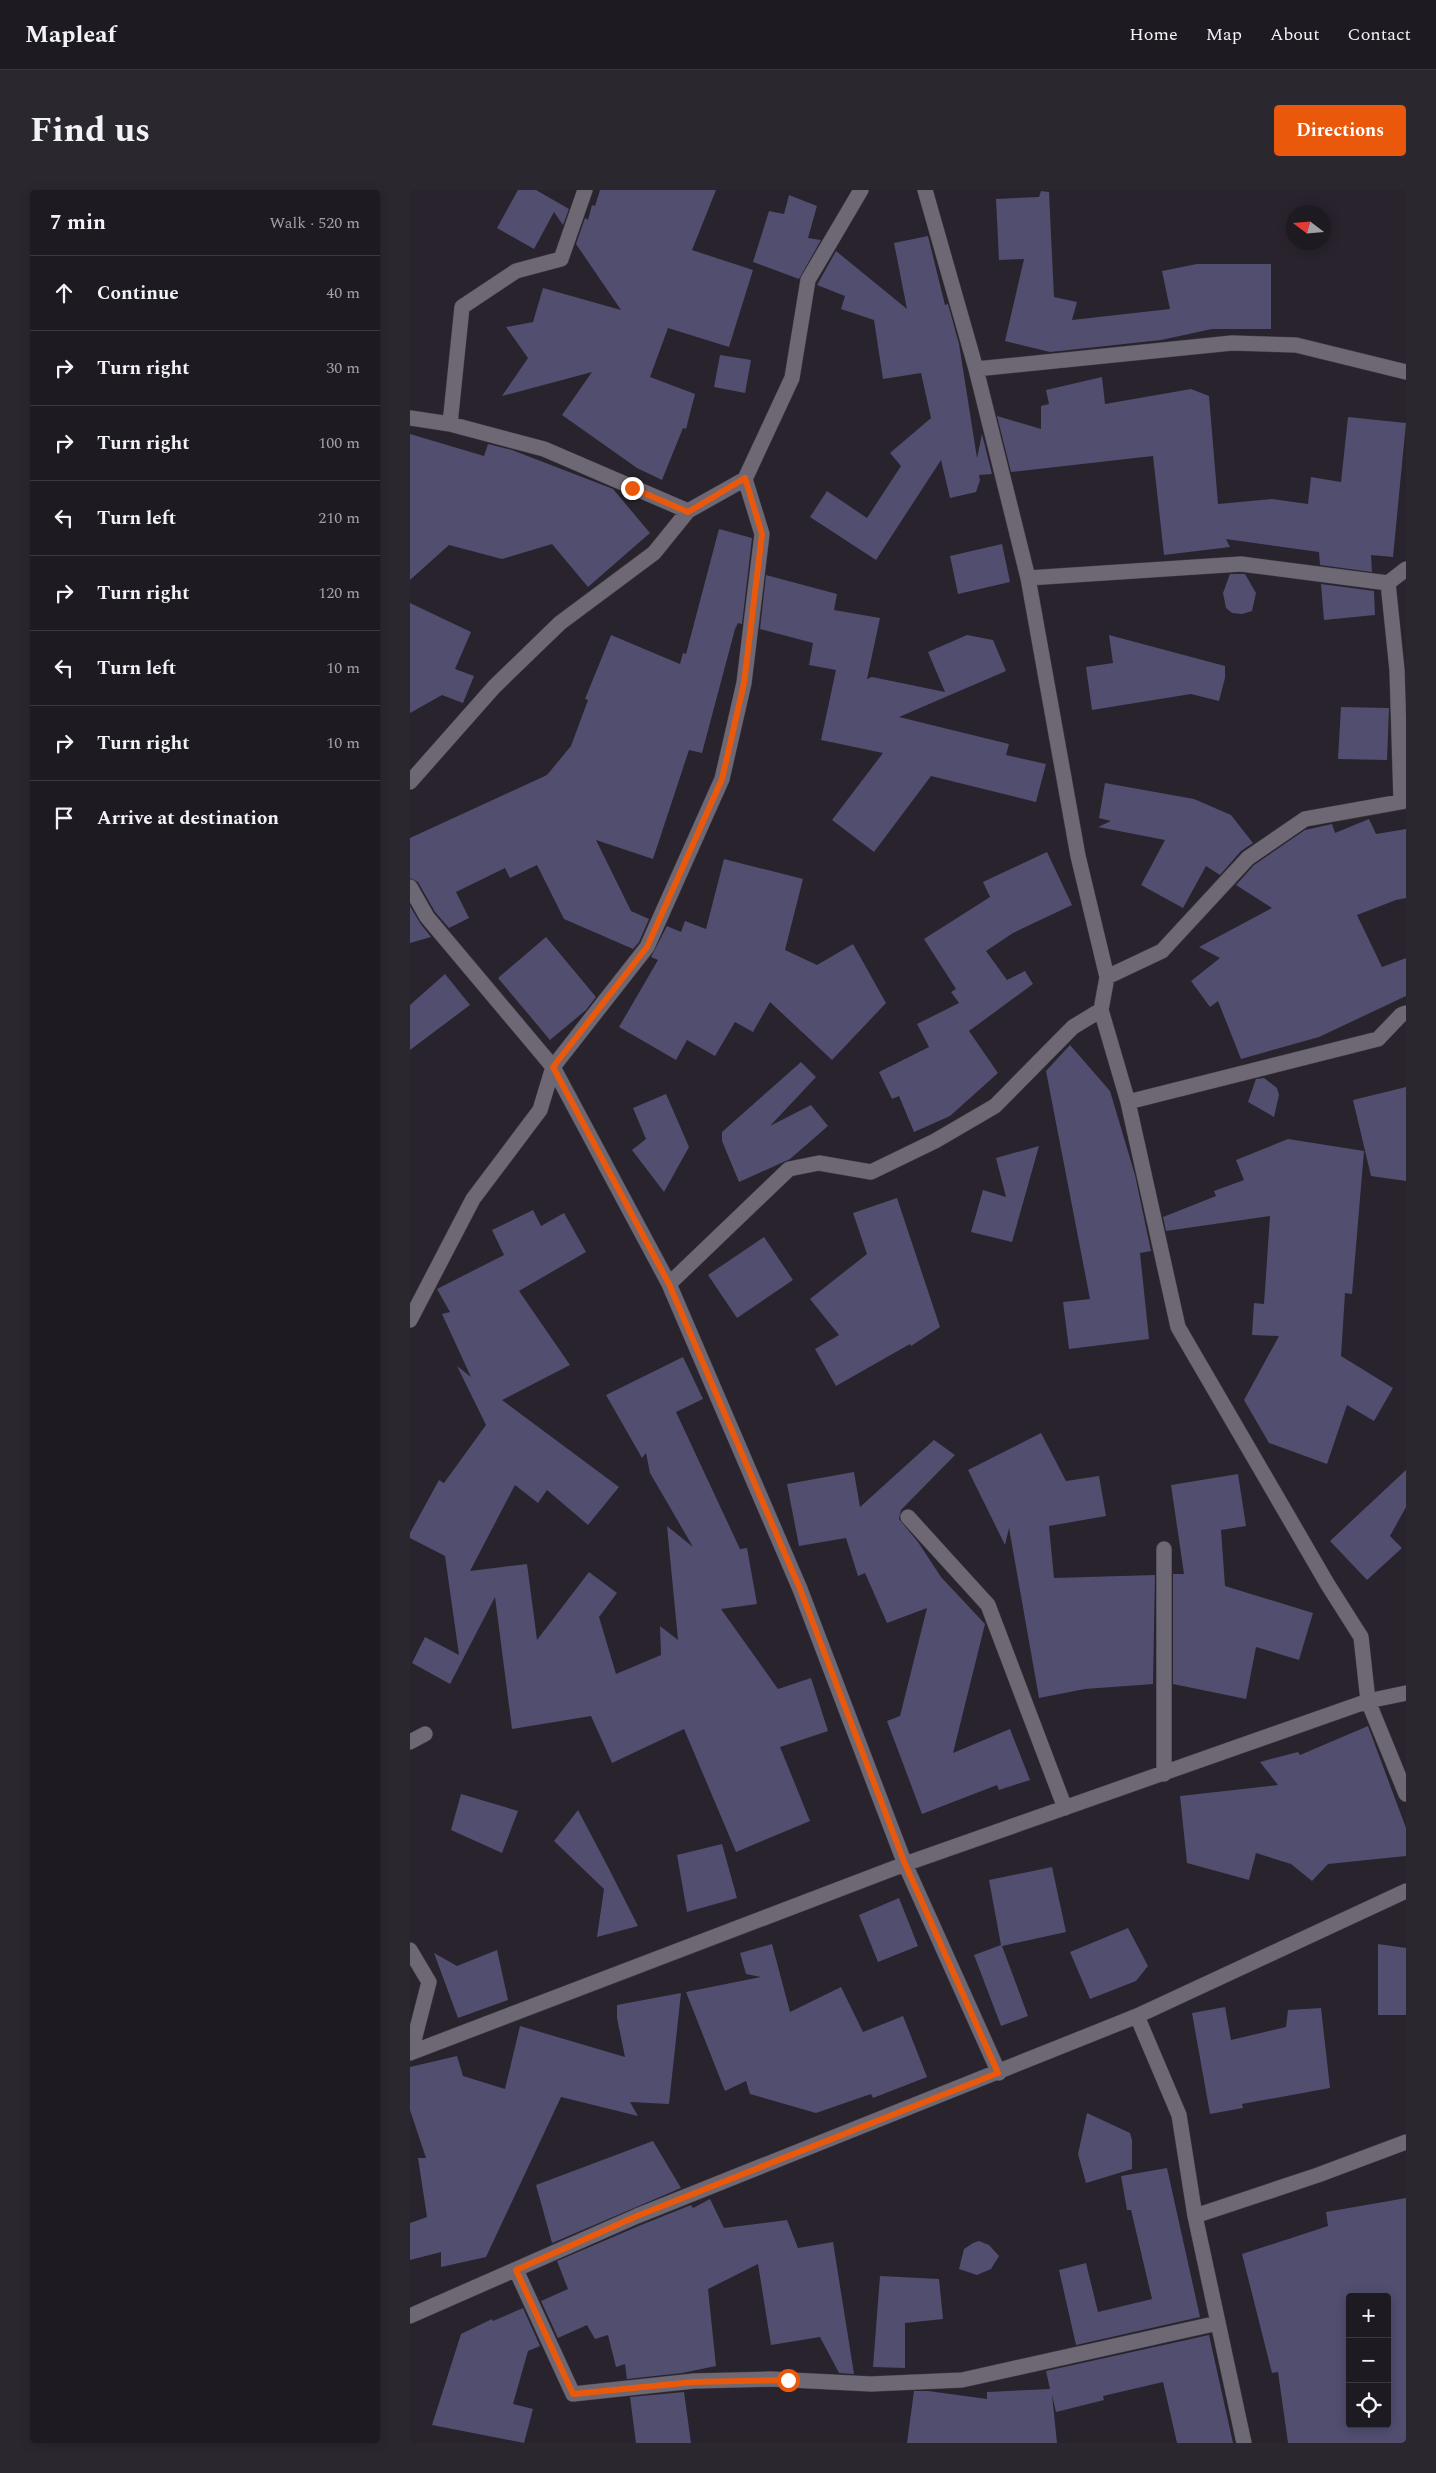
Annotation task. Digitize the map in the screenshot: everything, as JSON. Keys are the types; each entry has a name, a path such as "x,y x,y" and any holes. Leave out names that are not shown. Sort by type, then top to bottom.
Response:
{"street":[{"path":"450,424 462,307 516,271 561,259 585,190"},
{"path":"410,782 494,687 560,623 654,553 688,512 745,478 792,378 808,280 862,190"},
{"path":"925,190 976,369 1028,578 1078,856 1107,977 1101,1010 1128,1102 1178,1327 1328,1585 1361,1637 1368,1701 1406,1794"},
{"path":"976,369 1232,343 1296,345 1406,372"},
{"path":"410,418 450,424 544,449 688,512"},
{"path":"410,1320 473,1199 540,1110 553,1067 647,947 722,779 744,683 762,534 745,478"},
{"path":"1028,578 1241,564 1388,583 1406,569"},
{"path":"1107,977 1162,951 1248,858 1305,819 1404,801 1397,670 1388,583"},
{"path":"410,887 427,917 553,1067 669,1284 800,1589 905,1864 998,2073"},
{"path":"669,1284 789,1169 819,1162 872,1172 927,1145 995,1106 1073,1026 1101,1010"},
{"path":"1128,1102 1378,1039 1406,1013"},
{"path":"908,1517 988,1605 1065,1808"},
{"path":"1164,1549 1164,1774"},
{"path":"410,2052 905,1864 1368,1701 1406,1693"},
{"path":"410,1742 425,1734"},
{"path":"410,2316 637,2216 998,2073 1136,2016 1406,1891"},
{"path":"410,1950 429,1982 410,2052"},
{"path":"1136,2016 1179,2114 1195,2216 1244,2443"},
{"path":"1195,2216 1318,2176 1406,2142"},
{"path":"516,2270 573,2394 714,2381 771,2379 871,2384 962,2380 1218,2323"}],"building":[{"path":"518,190 536,190 569,209 563,225 554,212 534,249 497,228"},
{"path":"600,190 716,190 692,250 753,270 729,347 668,328 650,377 695,394 686,429 683,428 662,480 637,468 562,415 592,372 502,396 528,358 506,327 533,322 543,288 621,310 576,244 585,218 588,220 592,205 595,206"},
{"path":"1041,191 1049,192 1054,297 1077,302 1072,320 1170,309 1162,271 1197,264 1271,264 1271,329 1212,329 1161,340 1050,352 1005,341 1024,259 999,260 996,199 1039,197"},
{"path":"789,195 817,206 808,238 821,240 799,279 753,262 769,211 784,214"},
{"path":"928,236 945,305 948,304 959,344 977,458 982,434 992,474 979,475 980,480 976,492 950,498 941,460 876,560 810,517 827,491 867,518 901,466 890,453 931,418 921,373 883,379 874,320 841,309 845,296 817,285 836,251 907,309 894,243"},
{"path":"720,355 751,360 745,393 714,387"},
{"path":"1102,377 1105,404 1191,389 1209,396 1218,504 1272,499 1308,504 1311,477 1341,482 1348,417 1406,423 1393,557 1371,555 1372,572 1320,565 1319,552 1226,539 1230,547 1164,555 1153,456 1011,472 997,416 1041,429 1041,406 1049,404 1046,390"},
{"path":"410,434 484,456 488,444 512,450 613,489 650,533 588,587 552,544 502,559 449,545 410,580"},
{"path":"719,529 752,538 742,624 738,623 735,629 702,753 689,750 653,859 596,840 631,911 649,919 639,942 633,949 564,919 537,865 510,878 505,868 456,892 469,918 449,928 435,912 418,882 410,878 410,838 547,775 571,746 588,700 585,699 611,635 680,664 683,653 686,654"},
{"path":"1002,544 1010,582 958,594 950,556"},
{"path":"1230,574 1245,574 1256,593 1252,611 1242,614 1232,613 1226,608 1223,593"},
{"path":"766,575 837,594 834,610 880,618 867,679 872,677 945,692 928,652 967,635 993,640 1006,671 899,717 1009,744 1006,755 1046,764 1036,802 931,776 874,852 832,820 883,753 821,740 836,670 809,665 813,643 760,629"},
{"path":"1321,584 1374,591 1375,615 1324,620"},
{"path":"410,603 471,632 455,669 474,676 463,703 442,695 410,713"},
{"path":"1109,635 1225,666 1225,678 1219,701 1191,694 1092,710 1086,667 1113,663"},
{"path":"1341,707 1389,708 1387,760 1338,759"},
{"path":"1105,783 1194,799 1231,815 1253,843 1241,851 1220,875 1206,866 1183,908 1141,885 1165,840 1098,827 1111,821 1099,818"},
{"path":"1369,819 1376,834 1406,829 1406,898 1357,915 1382,967 1406,958 1406,996 1319,1037 1241,1059 1218,1001 1210,1007 1191,981 1220,958 1199,947 1272,908 1236,885 1254,865 1305,830 1332,824 1335,833"},
{"path":"1047,852 1072,905 1013,933 986,951 1007,980 1025,971 1033,984 969,1031 998,1073 950,1116 914,1132 899,1096 892,1099 879,1072 929,1047 917,1024 959,1003 951,992 956,989 924,939 990,897 983,882"},
{"path":"724,859 803,879 785,950 817,965 853,944 886,1003 832,1060 770,1002 753,1032 735,1022 715,1056 687,1040 676,1060 619,1027 658,960 651,957 667,926 681,932 685,921 706,929"},
{"path":"410,906 420,923 431,937 410,943"},
{"path":"546,937 596,997 586,1010 550,1040 498,978"},
{"path":"445,974 470,1005 410,1050 410,1005"},
{"path":"1070,1045 1110,1091 1135,1175 1151,1251 1140,1253 1149,1339 1069,1349 1063,1302 1090,1299 1046,1071"},
{"path":"801,1062 816,1077 770,1126 811,1105 828,1126 790,1159 739,1182 722,1141 722,1132"},
{"path":"1264,1078 1277,1088 1279,1095 1274,1117 1248,1102 1256,1079"},
{"path":"1406,1087 1406,1181 1371,1176 1353,1100"},
{"path":"666,1094 689,1147 664,1192 632,1150 646,1139 633,1108"},
{"path":"1288,1139 1364,1151 1352,1294 1345,1293 1341,1356 1393,1388 1374,1421 1347,1405 1327,1464 1269,1443 1244,1400 1279,1336 1252,1335 1254,1303 1264,1304 1270,1216 1166,1231 1163,1217 1216,1196 1214,1191 1244,1180 1236,1160"},
{"path":"1039,1146 1012,1242 971,1232 983,1190 1006,1197 996,1158"},
{"path":"897,1198 940,1327 911,1346 910,1344 836,1386 815,1349 839,1335 810,1299 867,1254 853,1213"},
{"path":"533,1210 541,1226 564,1213 586,1252 519,1291 570,1365 502,1400 619,1487 588,1525 547,1490 538,1503 515,1485 470,1571 527,1564 537,1640 589,1572 617,1593 599,1617 616,1674 661,1655 660,1626 678,1640 667,1526 693,1547 650,1473 646,1453 642,1458 606,1395 683,1357 703,1399 676,1412 740,1549 747,1548 757,1604 721,1609 778,1689 811,1678 828,1731 780,1747 810,1821 736,1852 684,1729 612,1763 591,1716 512,1729 495,1597 450,1684 412,1663 425,1637 459,1655 445,1556 410,1538 410,1533 439,1480 444,1483 486,1425 457,1366 471,1377 442,1314 450,1312 437,1289 504,1255 492,1230"},
{"path":"764,1237 793,1280 737,1318 708,1275"},
{"path":"1041,1433 1066,1481 1099,1476 1106,1516 1049,1526 1054,1578 1155,1575 1153,1684 1085,1689 1039,1698 1009,1528 1005,1545 968,1470"},
{"path":"934,1440 955,1455 901,1510 899,1519 918,1542 941,1577 985,1624 953,1753 1010,1729 1030,1780 999,1790 997,1785 922,1814 887,1721 900,1716 927,1608 887,1623 865,1573 858,1576 846,1538 799,1546 787,1484 854,1472 860,1507"},
{"path":"1406,1470 1406,1507 1390,1536 1402,1548 1367,1580 1330,1541"},
{"path":"1238,1474 1246,1526 1221,1530 1225,1586 1313,1613 1299,1660 1256,1647 1246,1699 1173,1684 1173,1574 1184,1574 1171,1485"},
{"path":"1368,1726 1406,1828 1406,1856 1328,1864 1312,1881 1291,1864 1256,1853 1249,1880 1187,1863 1180,1796 1278,1785 1260,1762 1298,1752 1300,1755"},
{"path":"461,1794 518,1811 502,1853 451,1830"},
{"path":"578,1810 638,1926 597,1937 604,1889 554,1841"},
{"path":"722,1844 737,1898 687,1912 677,1855"},
{"path":"1052,1867 1066,1932 1002,1946 1028,2016 1001,2026 974,1955 1001,1945 989,1880"},
{"path":"899,1898 918,1946 878,1962 859,1915"},
{"path":"1128,1928 1148,1966 1136,1981 1090,1999 1070,1952"},
{"path":"772,1944 790,2012 841,1987 863,2032 903,2016 927,2077 873,2098 871,2094 816,2113 750,2094 746,2081 725,2091 686,1992 761,1977 746,1974 740,1953"},
{"path":"1378,1944 1406,1948 1406,2015 1378,2015"},
{"path":"497,1950 508,2000 458,2018 434,1953 457,1966"},
{"path":"681,1993 669,2104 630,2102 638,2116 561,2097 486,2257 441,2267 441,2252 410,2260 410,2223 427,2217 418,2158 426,2158 410,2110 410,2067 457,2056 463,2076 505,2089 520,2026 625,2057 617,2018 617,2005"},
{"path":"1225,2007 1231,2040 1286,2027 1288,2010 1321,2008 1330,2088 1242,2104 1243,2108 1210,2114 1192,2013"},
{"path":"1087,2113 1130,2133 1132,2140 1132,2169 1086,2183 1078,2154"},
{"path":"653,2141 681,2188 552,2243 536,2185"},
{"path":"1167,2168 1200,2317 1076,2345 1059,2270 1086,2263 1098,2312 1152,2299 1131,2210 1127,2210 1121,2176"},
{"path":"1406,2198 1406,2443 1288,2443 1278,2372 1272,2373 1242,2254 1328,2226 1326,2212"},
{"path":"710,2199 724,2228 787,2220 798,2248 833,2242 854,2374 839,2373 820,2337 771,2345 758,2264 708,2289 716,2366 682,2373 627,2379 625,2364 616,2367 608,2335 595,2339 587,2325 558,2338 541,2301 568,2289 557,2261 691,2205 693,2208"},
{"path":"979,2241 989,2245 999,2256 991,2269 977,2275 959,2269 964,2249"},
{"path":"880,2276 939,2279 943,2319 905,2323 905,2368 873,2367"},
{"path":"523,2308 540,2346 528,2351 513,2404 533,2409 524,2443 432,2425 461,2334 492,2319 493,2321"},
{"path":"1209,2335 1233,2443 1177,2443 1163,2382 1103,2396 1104,2400 1056,2412 1052,2395 1057,2443 907,2443 914,2391 928,2391 987,2399 987,2392 1050,2389 1046,2371"},
{"path":"684,2392 691,2443 636,2443 630,2397"}],"route":[{"path":"632,488 688,512 745,478 762,534 744,683 722,779 647,947 553,1067 669,1284 800,1589 905,1864 998,2073 637,2216 516,2270 549,2347 573,2394 694,2382 788,2380"}]}
